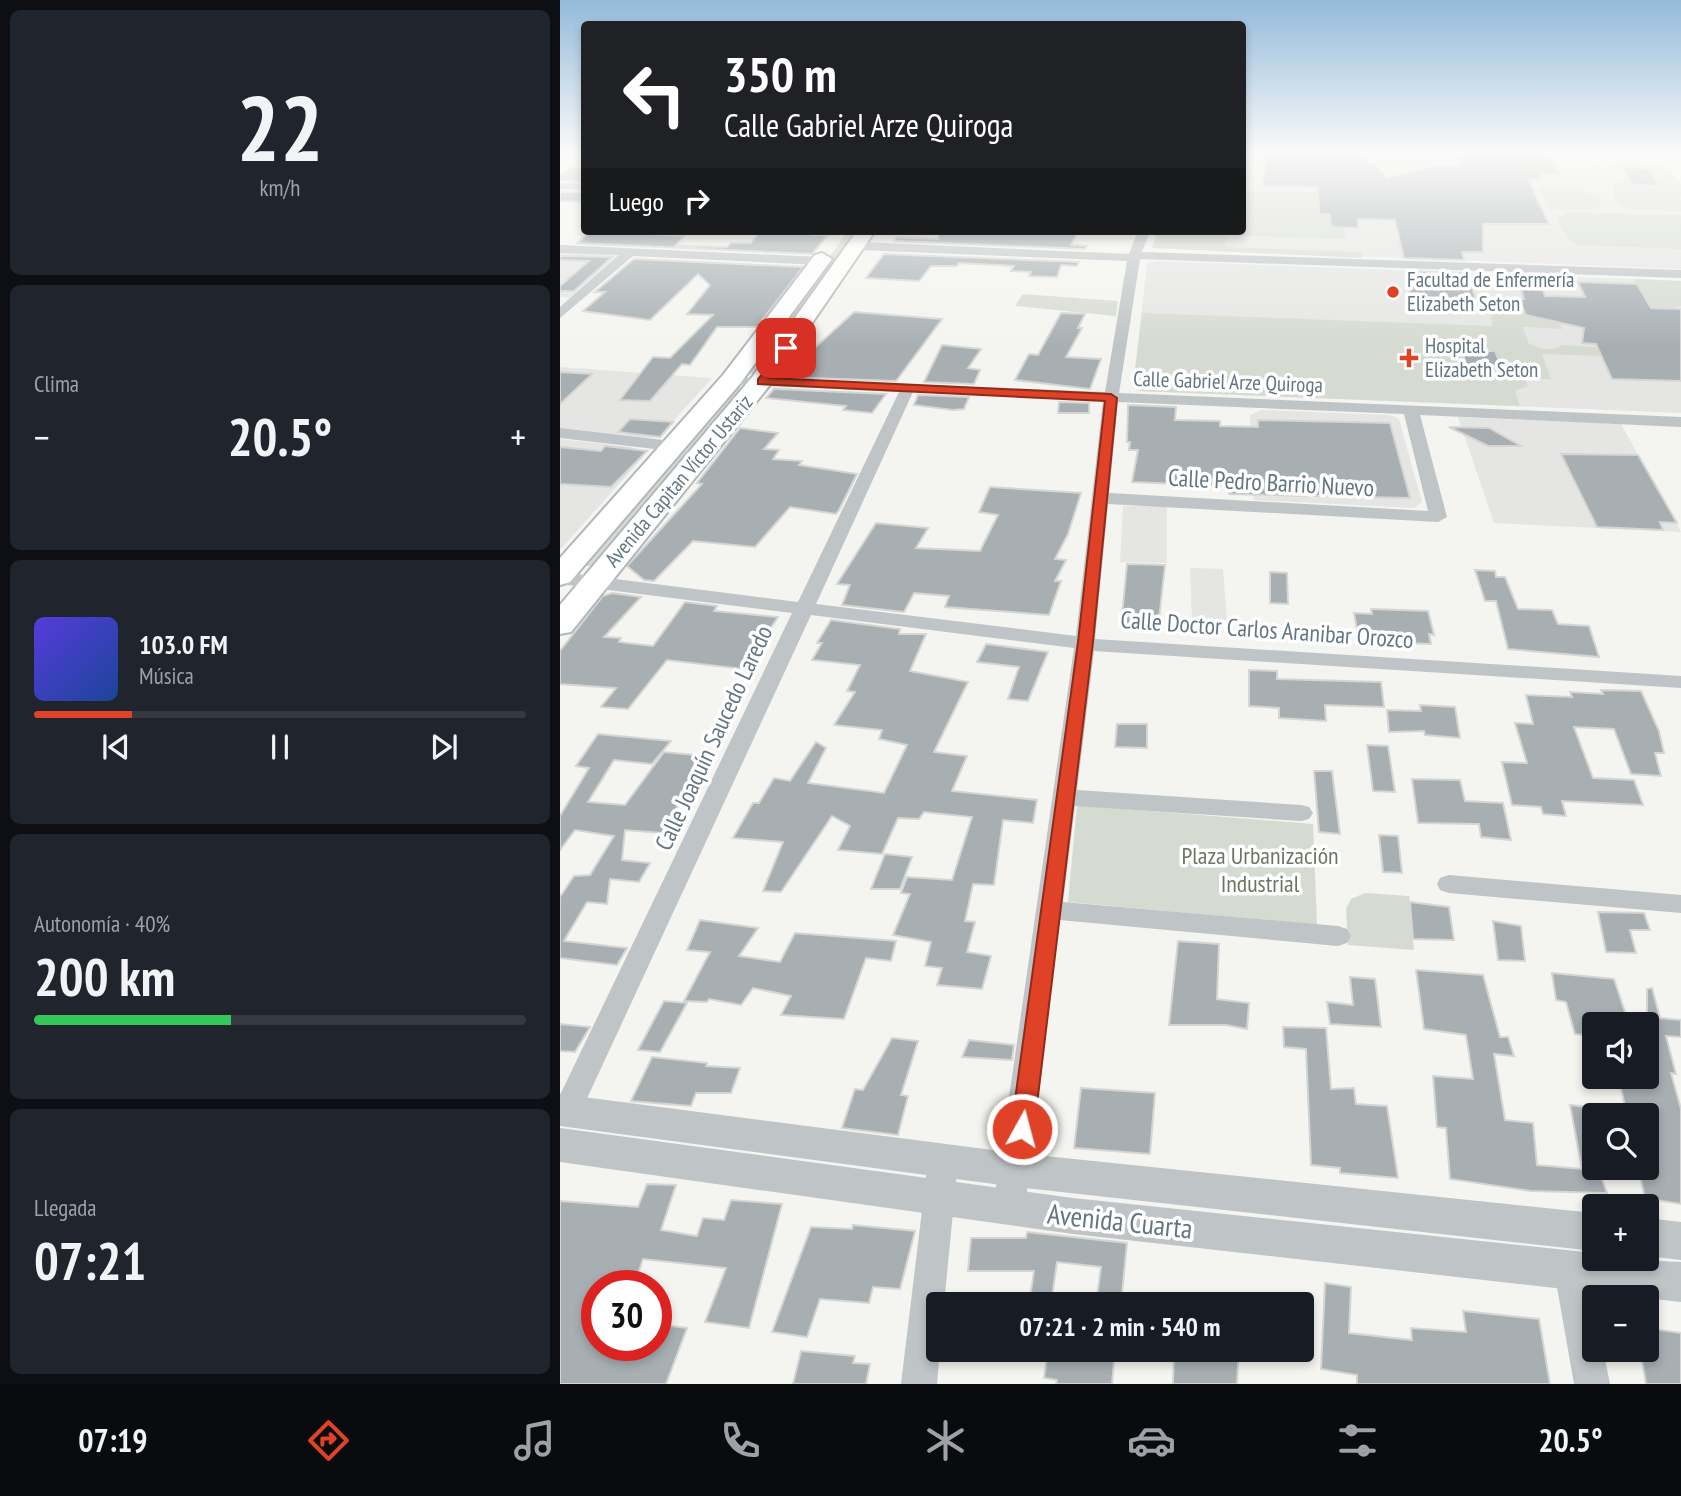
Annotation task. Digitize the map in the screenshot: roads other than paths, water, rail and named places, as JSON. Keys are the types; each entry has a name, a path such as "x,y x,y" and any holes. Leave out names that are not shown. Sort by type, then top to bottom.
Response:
{"main road":[{"name":"Avenida Capitan Víctor Ustariz","path":"560,577 731,380 821,261 855,236"},
{"name":"Avenida Capitan Víctor Ustariz","path":"560,625 761,381 855,236"}],"street":[{"path":"1013,1189 1085,642 1111,398 1135,256 1143,235"},
{"path":"855,236 1135,256 1681,274"},
{"path":"560,249 821,261"},
{"path":"560,314 630,253"},
{"name":"Calle Gabriel Arze Quiroga","path":"731,380 1681,422"},
{"name":"Calle Joaquín Saucedo Laredo","path":"562,1122 908,388"},
{"name":"Calle Pedro Barrio Nuevo","path":"1101,498 1438,517 1411,410"},
{"path":"560,433 672,446"},
{"name":"Calle Doctor Carlos Aranibar Orozco","path":"560,577 1105,646 1681,682"},
{"path":"1065,797 1301,813"},
{"path":"1449,884 1681,904"},
{"path":"1051,910 1338,936"},
{"name":"Avenida Cuarta","path":"562,1122 1570,1270 1681,1282"},
{"path":"919,1384 941,1179"},
{"name":"Avenida Cuarta","path":"1013,1189 1582,1231"},
{"path":"1659,1238 1681,1241"},
{"path":"1570,1270 1592,1384"}],"place":[{"name":"Facultad de Enfermería Elizabeth Seton","path":"1393,292"},
{"name":"Hospital Elizabeth Seton","path":"1409,358"}],"park label":[{"name":"Plaza Urbanización Industrial","path":"1260,870"}]}
